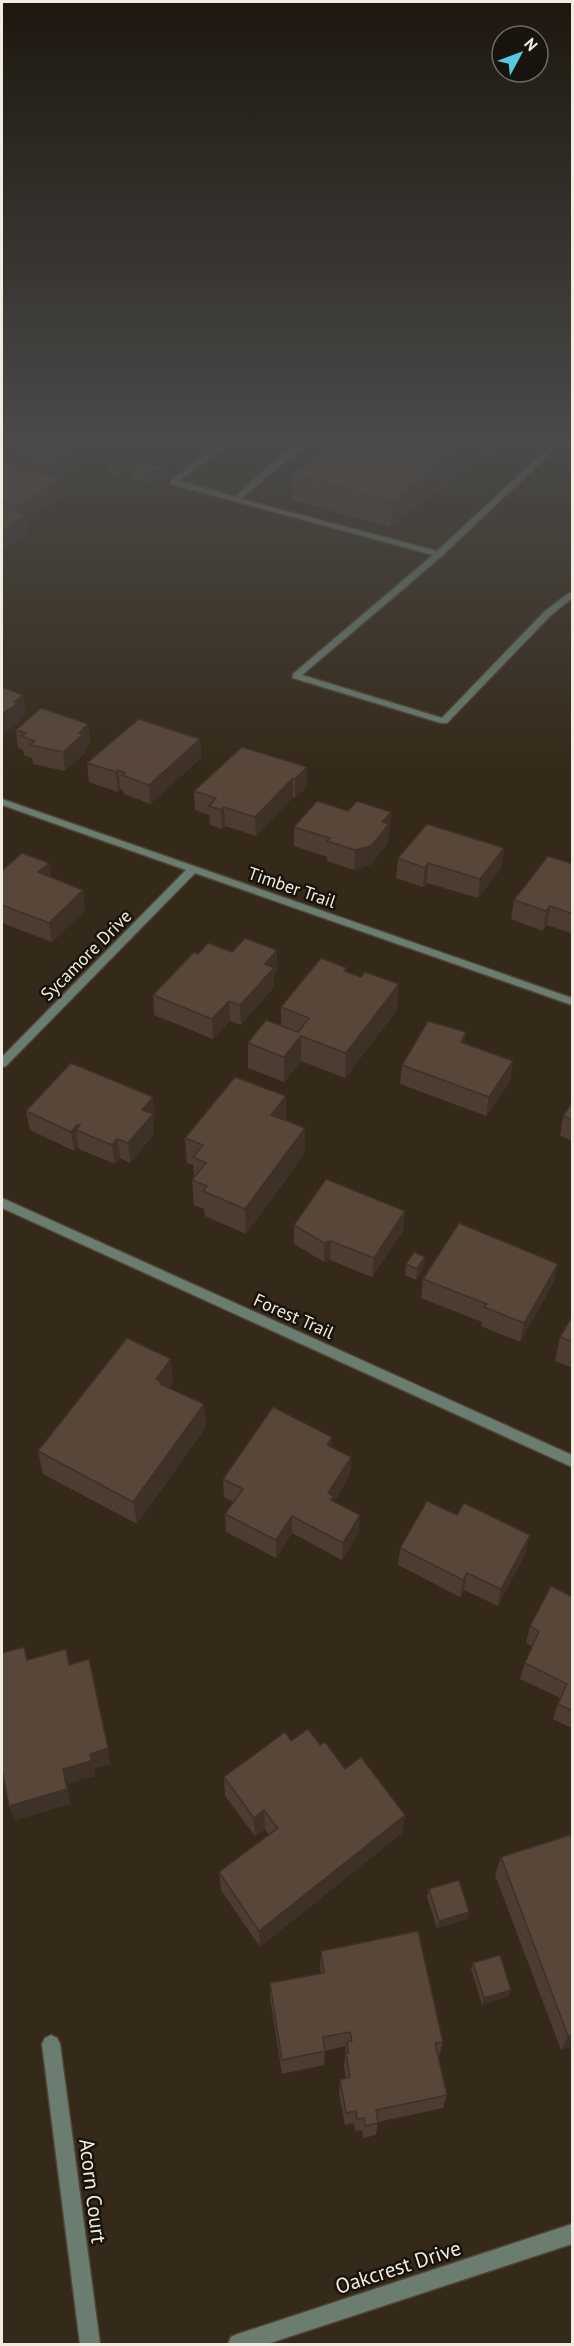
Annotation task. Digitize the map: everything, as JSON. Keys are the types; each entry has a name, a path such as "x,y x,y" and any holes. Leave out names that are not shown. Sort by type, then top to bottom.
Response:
{"street":[{"path":"433,552 439,554"},
{"path":"439,554 296,675 444,721 547,614 573,595"},
{"name":"Timber Trail","path":"2,802 573,1002"},
{"name":"Sycamore Drive","path":"2,1063 194,869"},
{"name":"Forest Trail","path":"2,1203 573,1461"},
{"name":"Acorn Court","path":"51,2044 90,2344"},
{"name":"Oakcrest Drive","path":"238,2344 573,2234"}],"building":[{"path":"2,687 23,695 14,702 18,703 2,714"},
{"path":"41,708 88,724 79,733 83,734 63,752 30,745 35,741 21,736 26,733 16,730"},
{"path":"139,719 200,739 149,785 122,775 125,773 118,770 116,772 87,763"},
{"path":"242,747 307,767 255,817 224,807 221,810 209,806 216,798 194,791"},
{"path":"317,801 348,811 357,801 391,812 382,822 389,824 371,846 355,850 327,841 330,838 294,827"},
{"path":"427,824 504,848 480,879 428,863 425,868 398,858"},
{"path":"22,853 49,863 38,872 83,890 49,923 2,905 2,871"},
{"path":"548,856 573,864 573,914 550,906 546,911 514,900"},
{"path":"245,938 277,950 265,964 274,968 240,1005 229,1001 212,1019 153,995 194,952 198,954 208,943 232,952"},
{"path":"321,958 347,968 344,971 361,977 365,972 399,984 346,1053 301,1036 284,1057 248,1043 266,1020 298,1032 309,1018 281,1007"},
{"path":"428,1021 466,1032 461,1042 513,1061 489,1097 402,1065"},
{"path":"71,1063 153,1097 142,1110 153,1114 128,1143 117,1139 112,1145 76,1130 80,1125 77,1125 71,1132 26,1111"},
{"path":"235,1077 286,1096 271,1115 305,1128 245,1209 203,1191 207,1186 192,1180 206,1163 193,1157 203,1145 185,1138"},
{"path":"573,1101 573,1120 563,1116"},
{"path":"326,1179 405,1211 374,1258 331,1241 324,1243 294,1225"},
{"path":"459,1223 558,1264 524,1323 484,1307 487,1304 423,1279"},
{"path":"414,1252 425,1257 417,1269 406,1264"},
{"path":"573,1315 573,1342 560,1337"},
{"path":"127,1338 171,1359 156,1379 161,1382 160,1384 204,1404 133,1502 38,1451"},
{"path":"273,1407 332,1437 327,1445 351,1457 328,1493 334,1496 331,1500 360,1515 343,1543 292,1516 276,1540 225,1514 243,1489 223,1479"},
{"path":"427,1501 457,1515 464,1503 530,1535 501,1589 467,1573 463,1580 400,1548"},
{"path":"551,1586 571,1596 573,1592 573,1711 558,1704 567,1684 525,1663 539,1631 530,1626"},
{"path":"24,1647 27,1660 66,1649 69,1665 89,1659 108,1748 90,1754 91,1761 63,1769 67,1789 9,1806 2,1775 2,1653"},
{"path":"308,1729 320,1745 325,1742 345,1769 361,1757 405,1815 259,1931 219,1872 278,1828 264,1810 254,1818 224,1777 285,1732 291,1741"},
{"path":"570,1835 573,1842 573,2035 568,2036 501,1857"},
{"path":"459,1880 469,1912 439,1921 429,1889"},
{"path":"418,1931 443,2042 435,2043 447,2095 376,2110 378,2123 365,2126 364,2118 357,2119 356,2111 346,2113 340,2080 350,2077 346,2053 349,2053 347,2042 352,2041 350,2032 323,2037 325,2051 282,2060 270,1983 324,1973 321,1951"},
{"path":"500,1955 511,1990 484,1998 473,1963"}]}
